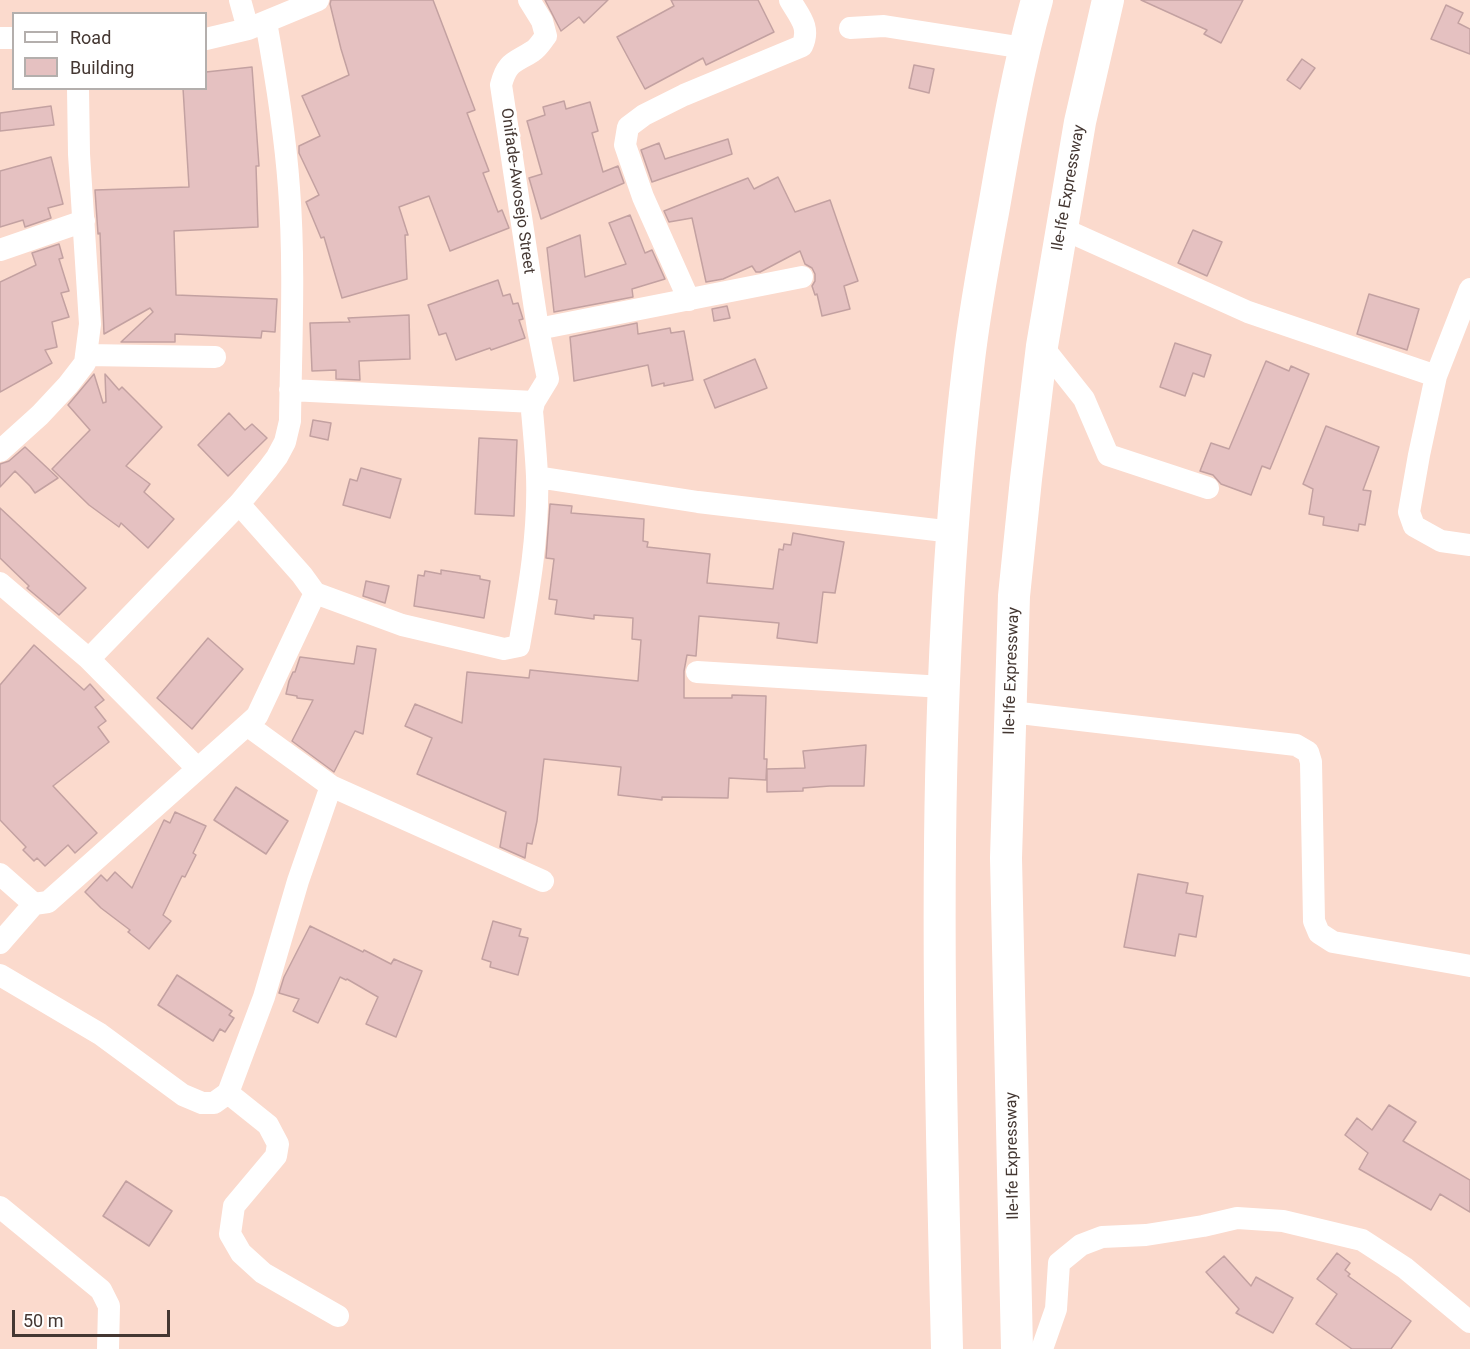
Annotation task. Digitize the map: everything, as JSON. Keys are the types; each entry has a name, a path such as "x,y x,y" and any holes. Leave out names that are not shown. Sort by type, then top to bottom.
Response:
{"highway":[{"path":"947,1349 940,1050 943,687 953,532 968,367 986,250 1024,48 1037,0"},
{"name":"Ile-Ife Expressway","path":"1017,1349 1006,858 1014,596 1042,346 1080,122 1108,0"}],"street":[{"path":"88,659 239,504 277,457 285,442 290,421 289,189 278,90 257,25 240,0"},
{"path":"207,39 257,25 318,0"},
{"name":"Onifade-Awosejo Street","path":"529,0 542,21 546,36 536,50 511,63 504,74 501,85 538,329 548,379 534,402"},
{"path":"689,300 643,197 625,145 628,127 644,115 684,95 802,46 806,36 805,28 790,0"},
{"path":"850,28 884,26 1024,48"},
{"path":"0,451 40,415 85,363 90,324 79,153 78,90"},
{"path":"0,250 84,221"},
{"path":"1061,228 1248,312 1436,376"},
{"path":"538,329 802,277"},
{"path":"1470,289 1436,376 1409,512 1414,526 1442,541 1470,545"},
{"path":"1042,346 1084,399 1108,455 1208,488"},
{"path":"86,355 215,357"},
{"path":"239,504 302,575 315,593 402,625 504,649 519,646 533,560 537,477 532,411 534,402 290,390"},
{"path":"537,477 698,502 953,532"},
{"path":"0,582 88,659 197,768"},
{"path":"0,943 34,904 48,903 256,716 315,593"},
{"path":"697,672 943,687"},
{"path":"1011,712 1296,745 1308,752 1311,762 1314,921 1319,933 1332,942 1470,966"},
{"path":"247,725 331,786 543,881"},
{"path":"0,975 100,1034 183,1095 202,1103 214,1103 228,1093 264,997 298,881 331,786"},
{"path":"0,874 34,904"},
{"path":"228,1093 268,1125 278,1144 276,1156 234,1206 230,1234 241,1253 263,1272 338,1316"},
{"path":"0,1207 101,1290 110,1306 108,1349"},
{"path":"1042,1349 1056,1309 1059,1263 1081,1245 1102,1237 1154,1233 1203,1226 1237,1218 1283,1221 1362,1240 1405,1268 1470,1322"}],"building":[{"path":"331,0 433,0 475,110 467,113 489,171 483,173 498,212 502,210 509,228 450,251 429,196 399,207 408,235 405,235 407,279 342,298 324,237 321,238 306,202 319,195 299,153 299,146 320,136 302,96 349,75 330,4"},
{"path":"545,0 608,0 584,23 579,17 561,31"},
{"path":"671,0 758,0 774,32 706,65 703,58 645,89 617,37 674,6"},
{"path":"1141,0 1243,0 1221,43 1204,34 1207,30"},
{"path":"1446,5 1463,13 1458,23 1470,29 1470,54 1431,39"},
{"path":"1302,59 1315,68 1300,89 1287,80"},
{"path":"914,65 934,69 929,93 909,88"},
{"path":"252,67 259,166 256,166 258,227 174,231 176,295 277,299 275,332 262,331 261,338 175,334 175,342 121,342 153,312 150,308 104,334 100,233 98,234 95,190 189,187 183,90 207,90 207,72"},
{"path":"564,101 566,109 590,102 598,131 592,133 603,172 618,166 624,183 541,219 529,178 542,174 527,121 545,115 543,107"},
{"path":"51,106 54,125 0,131 0,113"},
{"path":"728,139 732,154 652,182 641,150 659,143 665,159"},
{"path":"51,157 63,204 48,208 51,218 25,227 23,220 0,227 0,171"},
{"path":"778,177 795,212 830,200 858,281 844,286 850,309 822,316 817,294 815,295 812,286 815,274 812,268 805,264 800,251 760,272 756,272 752,266 723,279 706,282 692,218 669,222 664,211 748,178 754,189"},
{"path":"630,215 645,253 652,250 665,279 632,289 633,297 554,312 547,248 580,235 585,277 626,264 609,223"},
{"path":"1193,230 1222,242 1207,276 1178,263"},
{"path":"59,244 63,258 59,259 69,291 61,293 69,317 52,322 57,347 45,350 52,363 0,392 0,282 36,265 32,253"},
{"path":"498,280 503,296 510,294 513,304 518,303 523,319 519,320 525,338 456,360 446,333 439,335 428,305"},
{"path":"1369,294 1419,309 1407,350 1357,334"},
{"path":"727,306 730,318 714,321 712,309"},
{"path":"409,315 410,359 359,361 360,380 336,379 336,370 312,371 310,323 350,322 348,318"},
{"path":"637,323 638,334 670,328 671,333 684,331 693,380 652,386 648,365 574,381 570,337"},
{"path":"1175,343 1211,355 1204,377 1193,373 1185,396 1160,387"},
{"path":"755,359 767,388 715,408 704,380"},
{"path":"1266,361 1289,371 1291,366 1309,374 1270,469 1262,466 1251,495 1221,484 1213,475 1200,471 1211,443 1229,449"},
{"path":"94,374 103,403 106,402 105,374 119,390 122,387 162,427 126,466 150,484 144,492 174,519 148,548 121,523 119,527 89,505 52,469 90,430 68,405"},
{"path":"229,413 245,430 252,424 267,438 228,476 198,445"},
{"path":"313,420 331,423 328,440 310,436"},
{"path":"1326,426 1379,447 1363,490 1371,491 1365,525 1359,524 1358,531 1323,525 1324,517 1309,514 1313,489 1303,484"},
{"path":"479,438 517,440 514,516 475,514"},
{"path":"25,447 58,478 35,493 15,471 0,487 0,464 9,461"},
{"path":"361,468 401,479 390,518 343,505 350,479 357,481"},
{"path":"550,504 572,506 571,513 644,519 643,541 648,542 647,547 710,554 707,583 773,589 779,549 783,550 784,544 791,545 793,533 844,542 835,593 823,592 817,643 777,638 779,623 699,616 696,656 687,655 684,671 684,698 732,698 732,695 766,696 764,759 767,759 766,780 729,778 728,798 662,797 662,800 618,795 621,767 544,759 537,821 532,844 527,843 525,858 500,847 506,812 417,774 432,738 405,726 415,704 462,723 467,672 529,678 530,670 638,681 641,640 632,639 633,618 594,615 594,619 555,614 557,600 549,599 554,559 546,558"},
{"path":"0,508 86,588 59,615 27,588 29,586 0,558"},
{"path":"441,570 480,576 480,579 490,581 484,618 414,606 418,575 424,576 425,571 441,574"},
{"path":"366,581 389,586 385,603 363,596"},
{"path":"208,638 243,669 192,729 157,698"},
{"path":"34,645 84,690 90,684 104,700 95,707 106,721 98,727 109,742 53,786 97,833 75,853 68,845 45,866 37,858 34,861 23,850 26,847 0,820 0,685"},
{"path":"357,646 376,649 363,734 355,731 334,772 292,741 313,700 286,694 300,657 354,664"},
{"path":"866,745 864,786 830,786 803,788 803,791 767,792 767,769 805,768 803,751"},
{"path":"236,787 288,821 266,854 214,820"},
{"path":"175,812 206,826 193,853 196,855 185,877 182,876 163,915 171,921 149,949 85,892 101,875 107,881 115,872 132,888 164,820 170,823"},
{"path":"1138,874 1188,883 1186,893 1203,896 1196,937 1179,934 1175,956 1124,947"},
{"path":"493,921 521,929 519,936 528,938 518,975 490,967 491,962 482,959"},
{"path":"310,926 391,964 394,959 422,971 396,1037 366,1024 378,997 347,979 340,977 318,1023 293,1011 299,999 279,993 284,977"},
{"path":"177,975 232,1011 229,1015 234,1018 225,1032 220,1029 213,1041 158,1005"},
{"path":"1389,1105 1416,1122 1403,1141 1470,1180 1470,1212 1440,1194 1431,1210 1359,1169 1368,1153 1345,1135 1357,1118 1372,1130"},
{"path":"126,1181 172,1211 149,1246 103,1216"},
{"path":"1337,1253 1350,1263 1345,1270 1350,1274 1348,1276 1411,1321 1391,1349 1352,1349 1316,1324 1337,1294 1317,1279"},
{"path":"1224,1256 1251,1286 1256,1277 1293,1298 1273,1333 1236,1313 1239,1309 1206,1272"}]}
